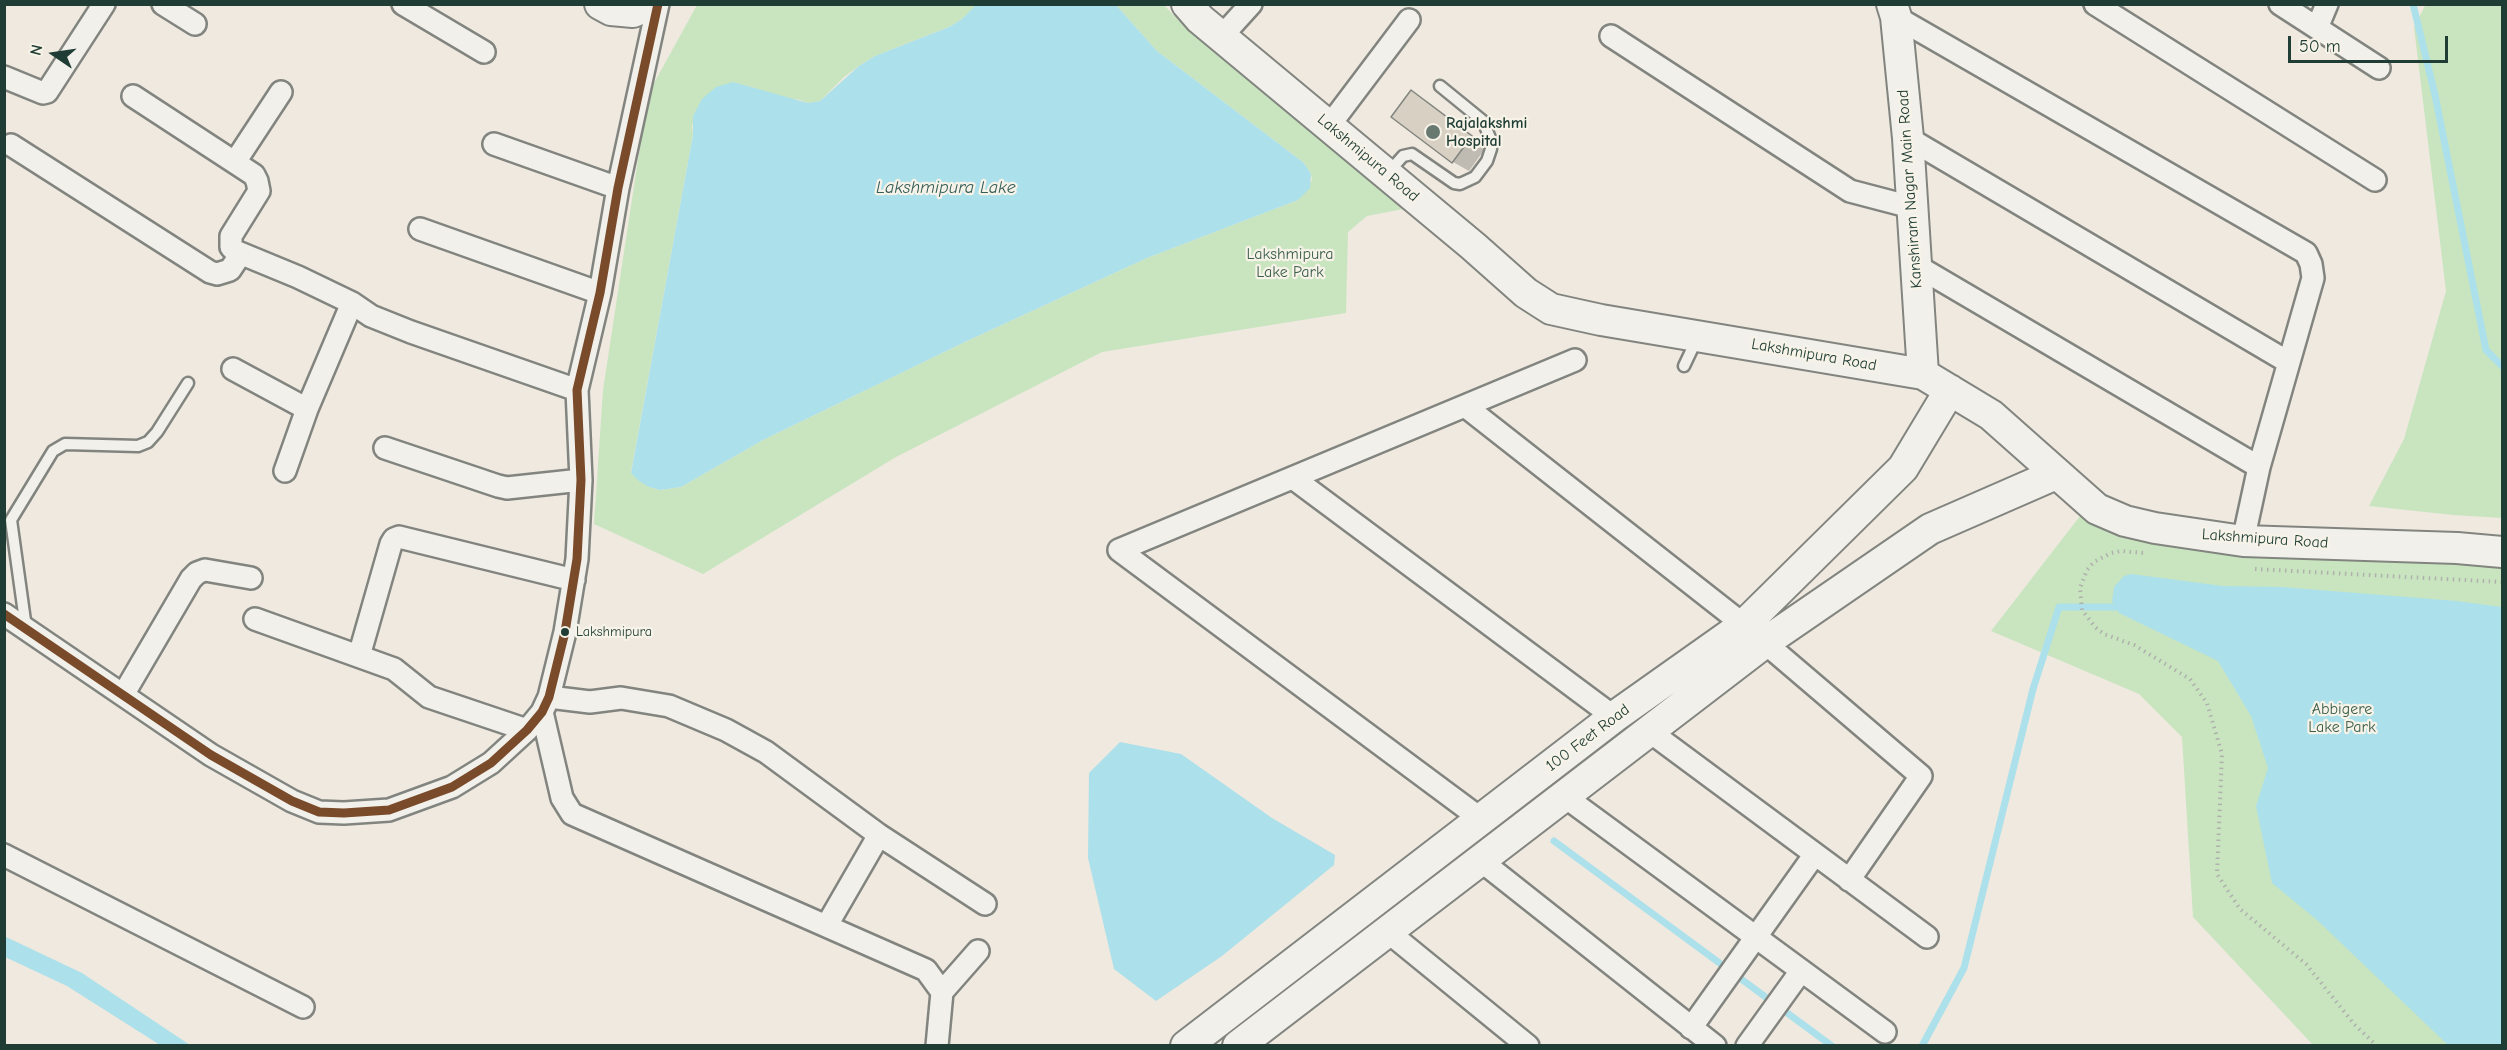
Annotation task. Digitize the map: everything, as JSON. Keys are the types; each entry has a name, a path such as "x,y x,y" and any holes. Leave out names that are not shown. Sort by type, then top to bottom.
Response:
{"main road":[{"path":"600,4 610,10 633,12 651,4"},
{"name":"Lakshmipura Road","path":"1187,4 1526,293 1551,309 1601,320 1923,374 1991,415 2097,509 2126,521 2155,528 2242,541 2457,548 2502,552"},
{"name":"Kanshiram Nagar Main Road","path":"1894,11 1908,138 1923,374"},
{"name":"100 Feet Road","path":"1238,1046 1649,731 1754,634 1903,468 1950,390"},
{"name":"100 Feet Road","path":"1186,1046 1614,717 1930,528 2056,474"}],"street":[{"path":"4,77 43,93 47,92 104,4"},
{"path":"163,4 195,24"},
{"path":"403,4 484,52"},
{"path":"4,614 211,755 292,801 319,812 388,810 452,787 491,763 527,729 545,704 565,632 577,559 581,480 577,390 600,293 618,188 658,4"},
{"path":"1222,36 1251,4"},
{"path":"2095,4 2375,180"},
{"path":"2280,4 2379,68"},
{"path":"2317,28 2327,4"},
{"path":"1894,11 2306,253 2311,264 2313,278 2259,467 2242,541"},
{"path":"1329,126 1409,20"},
{"path":"1611,36 1850,191 1911,207"},
{"path":"235,162 281,92"},
{"path":"133,96 254,175 259,186 257,196 231,236 231,247 240,255 298,277 352,303 371,316 577,390"},
{"path":"1908,138 2288,362"},
{"path":"494,144 618,188"},
{"path":"11,145 210,272 217,274 230,270 240,255"},
{"path":"420,229 600,293"},
{"path":"1917,266 2259,467"},
{"path":"285,471 352,303"},
{"path":"1481,819 1119,550 1575,360"},
{"path":"233,369 308,409"},
{"path":"1465,406 1754,634 1921,776 1849,880"},
{"path":"385,448 507,488 581,480"},
{"path":"1293,478 1614,717"},
{"path":"358,656 391,544 399,537 574,580"},
{"path":"123,695 191,579 197,573 205,570 251,578"},
{"path":"255,619 398,672 422,694 429,697 527,729"},
{"path":"545,704 621,698 659,705 726,730 766,752 879,835 985,904"},
{"path":"545,704 562,798 572,814 926,970 942,992"},
{"path":"1649,731 1927,937"},
{"path":"1564,796 1885,1032"},
{"path":"827,925 879,835"},
{"path":"1691,1028 1815,854"},
{"path":"4,855 303,1007"},
{"path":"1480,860 1715,1046"},
{"path":"1387,931 1525,1045"},
{"path":"937,1046 942,992 978,951"},
{"path":"1747,1046 1802,971"}],"lane":[{"path":"1386,174 1403,156 1412,154 1454,183 1460,184 1475,177 1487,161 1491,149 1490,138 1483,121 1440,86"},
{"path":"1684,366 1695,345 1712,337"},
{"path":"26,628 11,520 53,451 65,444 138,446 148,442 158,432 188,383"}],"path":[{"path":"2130,552 2111,553 2094,562 2087,570 2080,588 2082,610 2095,627 2104,633 2134,645 2190,679 2206,703 2222,754 2217,874 2240,909 2306,964 2354,1024 2377,1046"}],"green space":[{"path":"2426,4 2502,5 2502,518 2369,506 2404,439 2446,291 2414,27"},
{"name":"Lakshmipura Lake Park","path":"697,5 977,5 949,27 875,56 844,77 820,101 808,103 797,99 692,125 693,135 631,472 649,487 660,490 681,487 763,440 967,341 1147,258 1298,200 1312,180 1304,163 1157,51 1116,5 1164,5 1179,21 1403,209 1367,216 1348,232 1346,313 1102,352 896,457 703,574 594,524 603,390 648,94"},
{"name":"Abbigere Lake Park","path":"2080,516 2139,539 2502,564 2502,1045 2313,1045 2193,917 2182,737 2139,694 1991,631"}],"water":[{"name":"Lakshmipura Lake","path":"977,4 1116,5 1157,51 1304,163 1311,174 1310,188 1298,200 1147,258 967,341 763,440 681,487 660,490 639,481 631,473 693,135 693,116 702,99 716,87 733,82 808,103 820,101 859,66 875,56 949,27 962,19"},
{"name":"Abbigere Lake Park","path":"2131,574 2223,586 2282,587 2457,601 2502,607 2502,1045 2448,1045 2317,920 2272,883 2256,806 2268,768 2251,716 2218,661 2119,613 2112,601 2114,587 2124,576"},
{"path":"1120,742 1181,754 1272,818 1335,855 1334,865 1222,956 1156,1001 1114,969 1088,858 1089,773"},
{"path":"4,936 82,973 190,1045 160,1045 67,986 5,957"}],"building":[{"path":"1411,90 1472,136 1452,163 1391,117"}],"waterway":[{"path":"2413,4 2435,95 2486,350 2502,366"},
{"path":"1922,1046 1964,968 2033,689 2059,607 2122,607"},
{"path":"1554,841 1832,1046"}],"transit line":[{"path":"4,614 211,755 292,801 319,812 389,810 452,787 491,763 527,730 542,712 549,697 565,632 577,559 581,480 577,390 600,293 618,188 658,4"}],"place":[{"name":"Rajalakshmi Hospital","path":"1433,132"},
{"name":"Lakshmipura","path":"565,632"}]}
